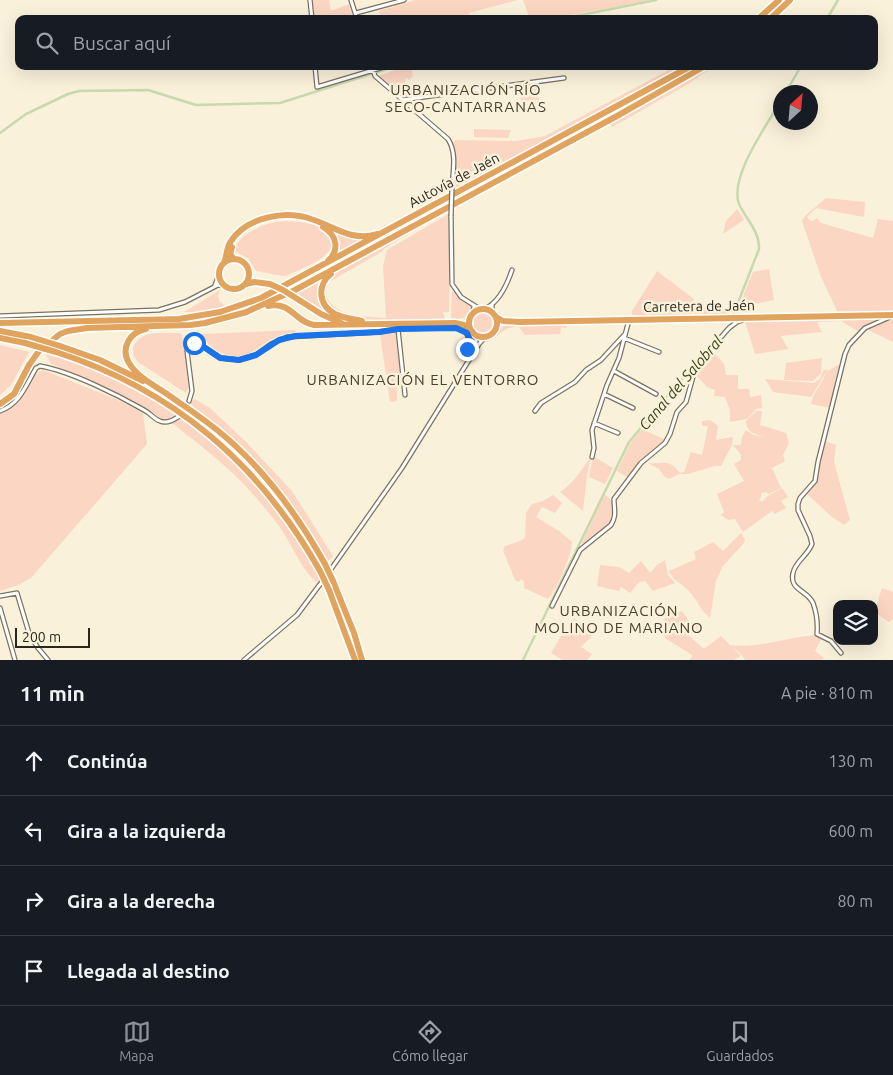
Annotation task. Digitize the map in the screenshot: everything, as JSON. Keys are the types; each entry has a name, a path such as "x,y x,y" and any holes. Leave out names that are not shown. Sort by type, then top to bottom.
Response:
{"highway":[{"path":"762,15 779,0"},
{"path":"774,15 790,0"},
{"name":"Autovía de Jaén","path":"102,322 179,319 227,310 261,298 684,70"},
{"name":"Autovía de Jaén","path":"244,313 284,296 617,116 698,70"},
{"path":"355,324 342,323 328,318 270,284 248,281 236,289 225,286 219,275 230,243 238,233 258,221 285,215 301,216 356,236 373,235 398,224"},
{"path":"234,259 230,252 233,244 238,237 251,228 275,220 301,219 325,228 332,233 336,242 331,258 310,273"},
{"path":"224,263 234,259 241,261 249,271 248,281"},
{"path":"340,265 327,276 321,288 322,300 327,308 337,315 352,319 388,324"},
{"path":"0,402 14,394 38,351 60,334 76,329 160,327 205,323 276,304 287,308 310,325 321,326 455,323 464,325 478,336 486,336 505,322"},
{"path":"455,323 466,320 477,310"},
{"path":"477,310 494,314 497,323 495,330"},
{"path":"472,332 469,324 477,310"},
{"name":"Carretera de Jaén","path":"494,314 505,322 893,316"},
{"path":"0,323 102,322"},
{"path":"0,402 9,395 32,354 48,337 72,327 102,322"},
{"path":"160,327 143,330 132,336 126,346 129,364 138,373 219,432 257,469 300,524 324,564 354,633 362,660"},
{"path":"0,331 31,337 100,360 178,402"},
{"path":"1,339 25,343 56,352 88,363 134,384 168,403 199,426 236,458 270,495 302,540 330,590 355,660"}],"street":[{"path":"310,0 312,15"},
{"path":"351,0 356,13 404,0"},
{"path":"315,70 317,87 366,70"},
{"path":"373,70 375,76 448,139 452,145 451,277 452,284 457,293 477,310 492,304 503,291 512,270"},
{"path":"402,100 564,78"},
{"path":"0,316 159,310 185,302 213,287 217,283 219,275"},
{"path":"213,287 225,286"},
{"path":"492,304 494,314"},
{"path":"841,653 831,641 817,634 818,618 813,604 794,585 792,580 794,570 810,550 812,544 798,510 798,504 800,498 817,476 818,462 845,354 849,345 865,328 893,316"},
{"path":"552,606 580,550 614,520 616,510 614,499 641,463 665,443 677,412 686,402 696,366 728,329 746,318"},
{"path":"592,457 594,448 592,430 619,358 629,320"},
{"path":"189,400 192,392 187,351 188,346 194,343 198,343 220,358 239,360 256,355 287,337 379,332 398,329 460,328 467,333 469,350 474,352"},
{"path":"398,329 405,394"},
{"path":"472,332 476,342 474,352"},
{"path":"535,411 543,401 575,382 586,370 601,360 625,334"},
{"path":"244,660 297,615 308,601 402,468 470,358 486,336"},
{"path":"624,338 659,352"},
{"path":"469,344 467,353 470,358"},
{"path":"0,411 9,407 21,396 36,368 40,366 77,378 120,397 150,413 159,421 168,422 178,417"},
{"path":"614,371 656,394"},
{"path":"604,394 633,408"},
{"path":"594,423 618,434"},
{"path":"0,596 17,593 29,634 48,660"},
{"path":"0,608 15,660"}],"shaded area":[{"path":"313,0 329,0 331,11 349,4 353,15 314,15"},
{"path":"415,0 518,0 469,13 469,15 380,15 379,11"},
{"path":"523,0 651,0 571,15 529,15"},
{"path":"395,70 412,70 413,76 409,80 407,78 406,82 396,92 379,76"},
{"path":"669,70 678,70 455,192 455,152 453,144 455,140 516,141 545,136"},
{"path":"687,70 695,70 454,202 454,197"},
{"path":"702,70 708,70 690,83 612,127 610,124"},
{"path":"537,83 539,100 521,101 519,86"},
{"path":"474,129 511,130 508,138 474,137"},
{"path":"826,198 865,202 864,217 816,208 807,217 809,220 813,221 817,218 821,223 873,238 878,219 893,221 893,312 839,313 837,311 821,277 802,221 805,216"},
{"path":"449,200 449,205 290,291 285,289"},
{"path":"737,209 744,220 723,234 726,221"},
{"path":"449,210 329,282 325,293 329,301 342,311 359,316 386,318 383,266 387,250 450,213 449,312 443,312 445,319 400,321 365,319 336,311 327,304 323,290 332,275"},
{"path":"283,221 305,223 319,227 329,236 331,247 329,251 313,263 286,276 256,271 249,259 234,251 237,244 247,234 261,226"},
{"path":"336,234 358,240 366,238 336,254 340,244"},
{"path":"769,269 774,300 741,307 739,316 735,316 753,272"},
{"path":"657,271 694,299 692,316 632,315 632,311"},
{"path":"322,279 318,292 320,302 323,307 338,318 296,294"},
{"path":"220,290 218,295 219,301 226,307 199,313 184,312"},
{"path":"452,291 472,306 472,311 464,318 451,320"},
{"path":"696,309 730,309 727,315 694,315"},
{"path":"483,311 488,312 494,318 494,328 488,334 483,335 478,334 472,328 471,323 472,318 478,312"},
{"path":"875,318 878,321 859,332 841,321 817,322 822,332 781,336 788,349 755,354 745,321"},
{"path":"893,318 893,342 868,330 868,328"},
{"path":"563,324 567,326 566,328 561,327 560,334 525,335 519,327 514,327 505,330 484,343 499,328 506,325"},
{"path":"295,330 296,332 279,336 251,353 240,356 226,355 214,349 201,334"},
{"path":"397,332 402,384 397,384 397,401 390,402 380,334"},
{"path":"180,333 182,335 189,387 186,393 138,362 134,356 133,348 146,335"},
{"path":"0,345 29,352 11,385 0,395"},
{"path":"712,350 724,364 726,375 738,375 738,389 749,389 750,397 761,395 762,408 756,409 747,419 730,422 730,410 725,397 714,396 715,390 707,387 696,375 693,377 696,367"},
{"path":"46,354 90,369 131,388 170,412 207,439 271,503 298,540 321,580 317,582 306,571 268,512 247,488 213,456 174,424 159,418 146,408 123,396 51,364"},
{"path":"822,358 821,373 813,381 784,380 786,363"},
{"path":"840,364 842,365 831,408 811,404 826,372"},
{"path":"828,369 811,397 773,392 765,379 814,383 820,379 823,371"},
{"path":"43,370 118,400 143,413 147,444 31,578 0,591 0,414 10,410 18,403 33,378"},
{"path":"195,399 210,408 245,441 292,491 333,556 327,562 309,532 248,455 222,430 189,403"},
{"path":"756,411 762,411 760,425 786,433 789,443 783,455 785,461 772,468 781,488 768,494 766,492 761,493 759,500 762,502 769,495 782,488 788,497 781,501 786,508 775,514 772,511 743,532 735,519 728,520 721,515 724,512 717,494 744,481 734,464 741,460 741,455 733,445 741,445 742,437 746,430 753,435 764,437 750,431 747,425 746,421"},
{"path":"710,420 718,426 716,440 733,437 732,445 721,466 688,474 679,474 669,479 659,469 648,463 669,463 680,473 684,472 691,452 702,455 708,426 702,426 702,421"},
{"path":"642,429 666,440 659,448 647,455 628,478 617,471 631,442"},
{"path":"824,441 836,445 834,462 850,520 844,525 832,517 806,493 817,479"},
{"path":"593,456 613,468 605,484 589,477"},
{"path":"591,457 583,511 560,492 573,480"},
{"path":"605,494 613,503 615,515 610,524 589,541 581,544"},
{"path":"553,495 562,503 555,513 542,507 536,517 559,531 572,542 570,555 563,572 556,588 548,599 524,588 524,582 521,579 519,582 515,580 503,550 505,546 525,538 526,513 532,504 543,501"},
{"path":"741,533 745,540 744,543 722,567 716,581 710,618 691,593 674,579 669,571 696,559 694,552 713,542 723,551"},
{"path":"665,560 668,575 675,583 653,591 645,581 639,582 630,593 621,587 619,591 597,586 600,565 619,567 629,573 641,561 650,573"},
{"path":"882,588 893,592 893,619 889,622 878,615 878,600"},
{"path":"682,611 689,621 699,627 688,635 704,649 721,636 741,656 734,660 689,660 692,655 665,638 662,630 664,619"},
{"path":"574,618 582,623 592,636 581,647 592,654 587,660 563,660 551,653 561,636 574,622"},
{"path":"816,635 822,637 815,651 824,658 822,660 745,660 730,645 761,644"}],"waterway":[{"path":"581,15 656,0"},
{"name":"Canal del Salobral","path":"829,15 838,0"},
{"path":"0,133 26,114 68,94 79,91 148,90 196,105 280,103 383,70"},
{"name":"Canal del Salobral","path":"790,85 799,70"},
{"name":"Canal del Salobral","path":"523,660 629,442 707,349 733,322 734,313 759,249 755,231 739,204 737,193 739,180 751,152 773,114"}],"district":[{"name":"URBANIZACIÓN RÍO SECO-CANTARRANAS","path":"466,98"},
{"name":"URBANIZACIÓN EL VENTORRO","path":"423,380"},
{"name":"URBANIZACIÓN MOLINO DE MARIANO","path":"619,620"}],"route":[{"path":"194,343 198,343 220,358 239,360 256,355 287,337 379,332 398,329 460,328 467,333 470,340 467,349"}]}
